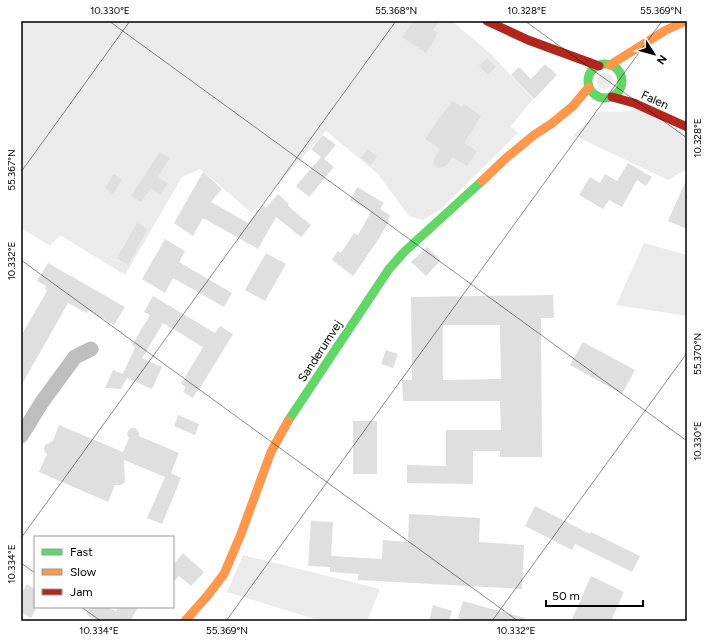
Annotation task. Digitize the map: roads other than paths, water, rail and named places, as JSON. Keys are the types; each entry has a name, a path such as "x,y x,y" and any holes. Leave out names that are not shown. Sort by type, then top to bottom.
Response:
{"street":[{"path":"487,21 538,44 599,66 610,65 665,31 686,21"},
{"path":"672,37 687,26"},
{"path":"538,44 561,61"},
{"path":"578,75 589,84 596,96 601,98 612,97 620,90 624,78 615,68 610,65"},
{"path":"589,84 591,73 599,66"},
{"name":"Sanderumvej","path":"186,621 224,574 238,541 271,452 291,416 389,269 404,252 459,203 505,159 573,106 589,84"},
{"name":"Falen","path":"612,97 634,103 687,126"},
{"path":"593,106 601,98"},
{"name":"Falen","path":"652,101 687,126"},
{"path":"534,135 548,135 560,129"},
{"path":"21,436 42,402 75,357 91,349"}]}
